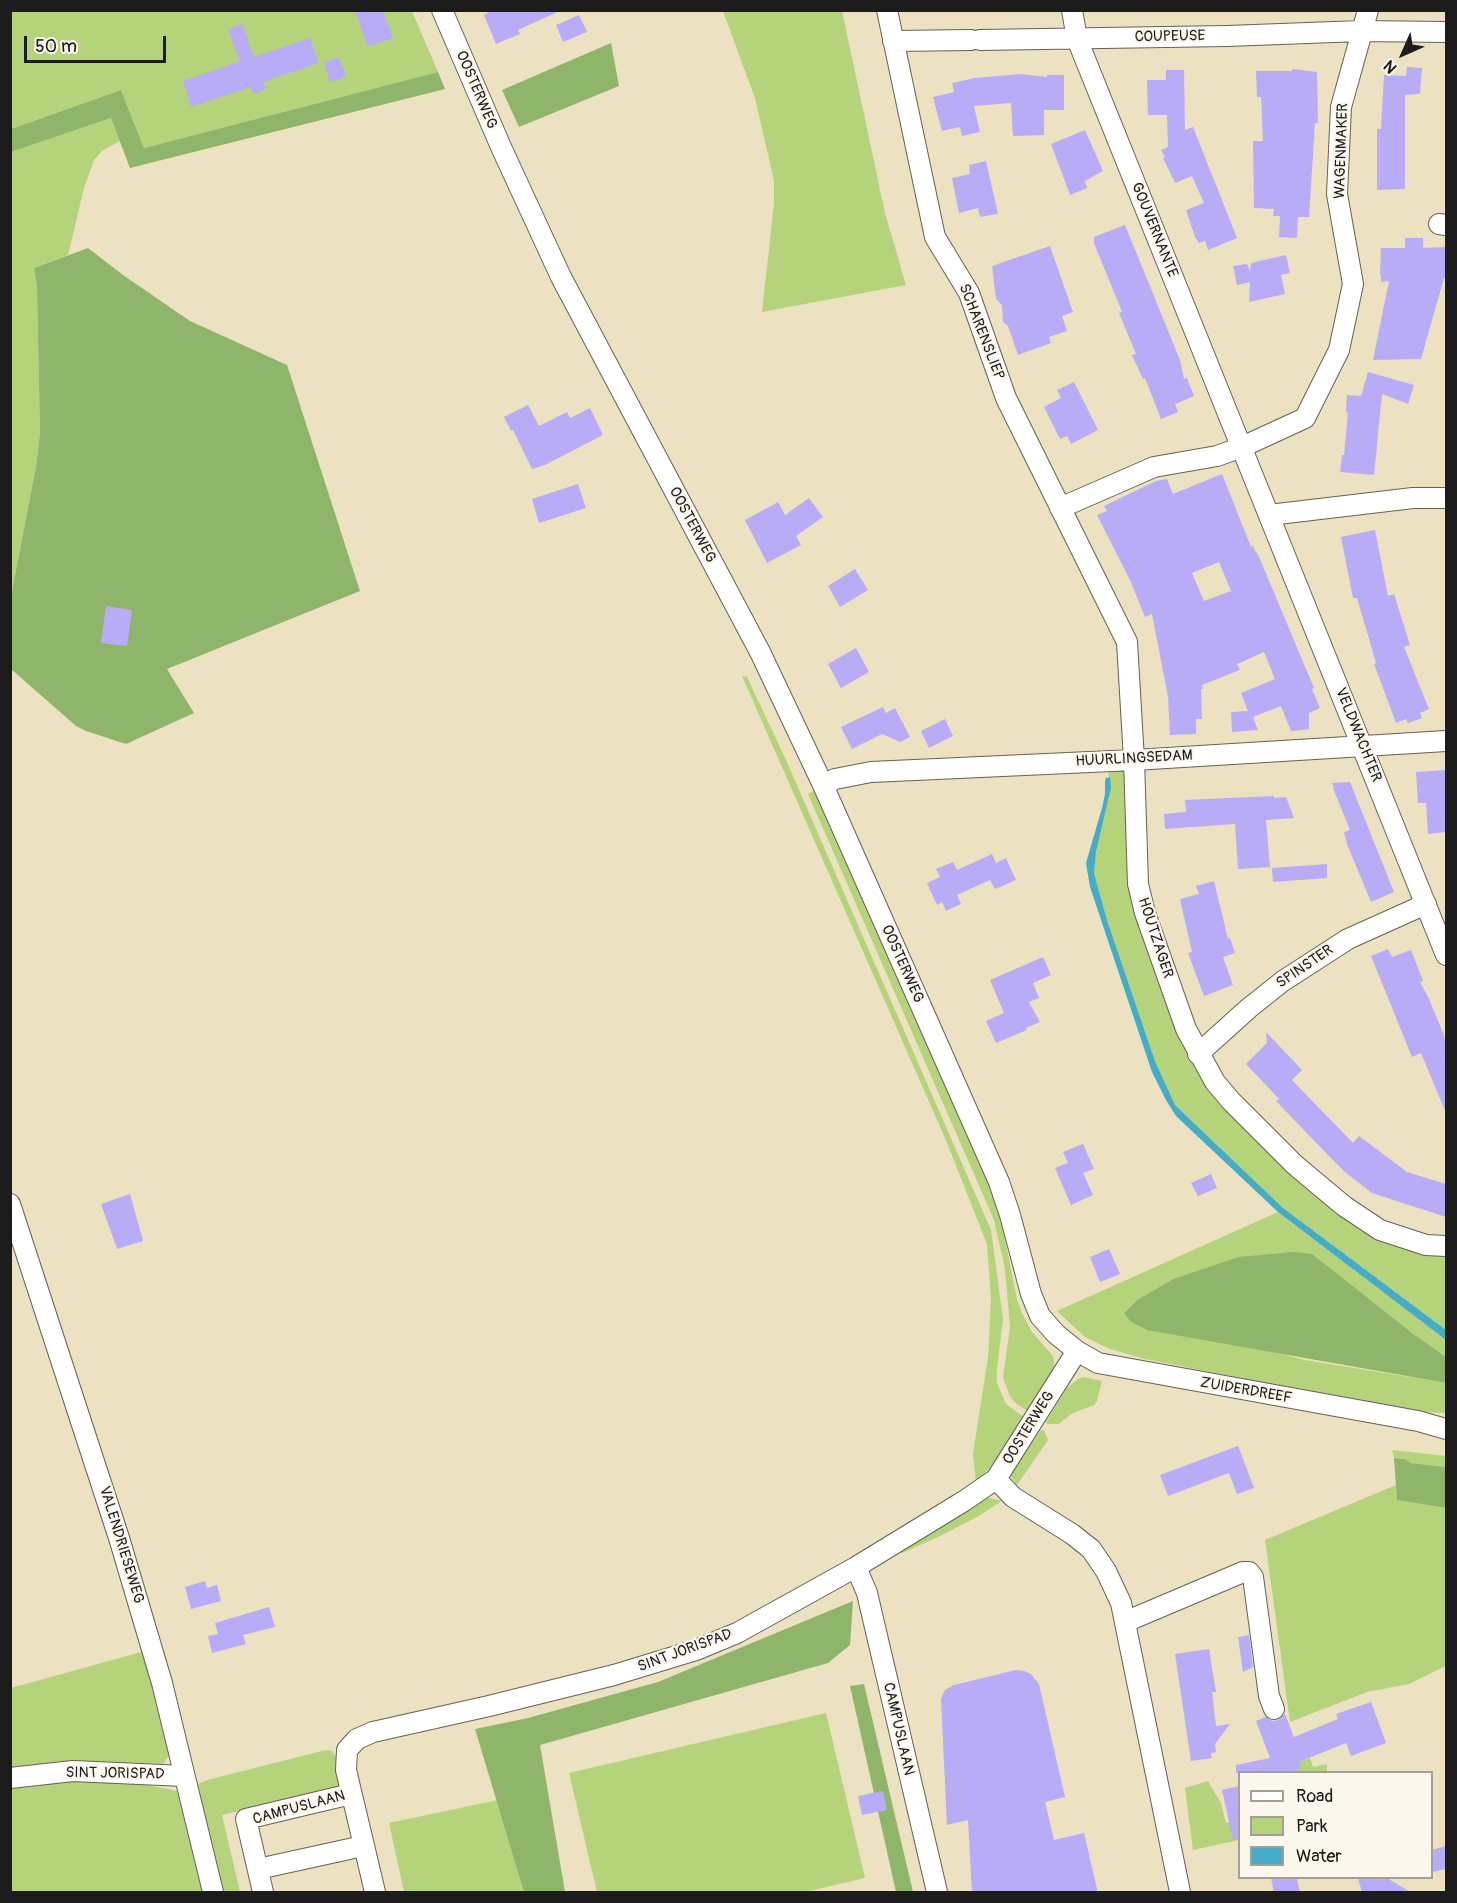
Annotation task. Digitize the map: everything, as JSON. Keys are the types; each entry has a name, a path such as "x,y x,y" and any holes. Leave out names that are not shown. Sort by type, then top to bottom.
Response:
{"street":[{"name":"OOSTERWEG","path":"442,10 501,147 561,277 760,652 822,785 999,1182 1031,1294 1040,1316 1056,1334 1077,1351 996,1479 1013,1497 1072,1534 1091,1549 1106,1571 1121,1603 1180,1893"},
{"name":"SCHARENSLIEP","path":"887,10 935,237 969,293 1006,398 1060,508"},
{"name":"GOUVERNANTE","path":"1072,10 1077,39 1242,447"},
{"name":"WAGENMAKER","path":"1060,508 1154,467 1217,456 1305,418 1339,350 1353,284 1337,194 1341,107 1368,10"},
{"name":"COUPEUSE","path":"893,40 1077,39 1361,31 1446,32"},
{"name":"VELDWACHTER","path":"1242,447 1446,955"},
{"path":"1269,515 1413,498 1446,498"},
{"name":"HOUTZAGER","path":"1060,508 1127,642 1138,884 1145,913 1167,976 1186,1029 1198,1054 1215,1082 1231,1101 1295,1165 1344,1206 1380,1230 1426,1245 1446,1246"},
{"name":"HUURLINGSEDAM","path":"822,785 835,779 871,772 1134,760 1446,741"},
{"name":"SPINSTER","path":"1198,1054 1283,981 1348,939 1426,904"},
{"name":"VALENDRIESEWEG","path":"10,1204 120,1538 165,1692 213,1893"},
{"name":"ZUIDERDREEF","path":"1077,1351 1098,1363 1446,1429"},
{"name":"ZUIDERDREEF","path":"1418,1422 1446,1420"},
{"name":"SINT JORISPAD","path":"347,1750 357,1739 373,1732 614,1675 696,1650 737,1633 856,1567 996,1479"},
{"name":"CAMPUSLAAN","path":"856,1567 867,1593 936,1893"},
{"path":"1125,1622 1243,1572 1249,1572 1253,1577 1269,1696 1274,1709"},
{"name":"CAMPUSLAAN","path":"347,1750 345,1770 375,1893"},
{"name":"SINT JORISPAD","path":"10,1778 74,1771 184,1776"},
{"name":"CAMPUSLAAN","path":"263,1893 246,1819 351,1794"},
{"path":"258,1869 363,1846"}],"green space":[{"path":"10,11 412,11 438,72 144,148 121,90 11,129"},
{"path":"723,11 842,11 885,213 906,285 762,312 774,204 774,181 755,98"},
{"path":"611,43 619,86 519,127 502,90"},
{"path":"438,72 445,89 130,168 111,118 11,152 11,129 121,90 144,148"},
{"path":"111,118 120,141 103,150 94,160 84,188 68,255 34,268 37,287 40,433 36,467 11,596 11,152"},
{"path":"88,248 190,321 287,365 360,591 167,669 194,713 126,744 76,726 11,669 11,596 36,467 40,433 37,287 34,268"},
{"path":"742,676 747,677 786,760 991,1230 1003,1319 997,1383 1006,1404 1025,1418 1000,1457 976,1482 973,1454 988,1357 991,1298 987,1244 945,1138"},
{"path":"1107,765 1123,770 1125,773 1175,1021 1276,1159 1302,1184 1370,1234 1396,1246 1446,1255 1446,1330 1283,1208 1175,1105 1155,1061 1107,920 1094,873 1096,852 1111,788"},
{"path":"815,790 987,1176 999,1208 1017,1300 1022,1313 1032,1332 1053,1356 1055,1370 1028,1411 1015,1403 1003,1378 1010,1327 1005,1269 994,1220 808,794"},
{"path":"1278,1212 1446,1340 1446,1357 1412,1333 1238,1257 1173,1279 1137,1300 1124,1313 1305,1360 1446,1383 1446,1413 1377,1405 1145,1359 1110,1349 1085,1337 1057,1311"},
{"path":"1294,1252 1312,1254 1446,1357 1446,1383 1147,1330 1130,1321 1124,1313 1137,1300 1173,1279 1238,1257"},
{"path":"1084,1377 1102,1381 1094,1405 1071,1414 1059,1424 1048,1424 1046,1422 1067,1388"},
{"path":"1041,1430 1044,1430 1048,1440 1017,1485 1010,1475"},
{"path":"1392,1450 1446,1456 1446,1467 1411,1463 1405,1459 1394,1458"},
{"path":"1394,1458 1405,1459 1411,1463 1446,1467 1446,1508 1397,1500"},
{"path":"1396,1485 1397,1500 1446,1508 1446,1666 1409,1684 1367,1692 1290,1722 1265,1540"},
{"path":"986,1497 1002,1501 938,1537 902,1553 900,1551"},
{"path":"853,1601 850,1645 828,1663 540,1745 565,1892 524,1892 475,1729 528,1718 658,1682"},
{"path":"145,1651 172,1751 159,1770 141,1771 96,1761 55,1762 11,1769 11,1688"},
{"path":"864,1684 913,1892 896,1892 850,1686"},
{"path":"826,1713 865,1878 805,1892 597,1892 569,1773"},
{"path":"326,1750 332,1751 336,1757 341,1778 339,1788 222,1815 240,1892 220,1892 197,1787 200,1783 211,1779"},
{"path":"1310,1758 1313,1767 1327,1764 1327,1771 1290,1771 1299,1762"},
{"path":"80,1778 138,1783 177,1791 189,1824 205,1892 11,1892 10,1788"},
{"path":"1208,1781 1221,1803 1226,1823 1238,1820 1238,1840 1193,1850 1185,1788"},
{"path":"540,1791 562,1892 404,1892 389,1823"}],"water":[{"path":"1110,777 1111,788 1096,852 1094,873 1107,920 1155,1061 1175,1105 1283,1208 1446,1330 1446,1340 1278,1212 1176,1116 1166,1100 1152,1072 1090,887 1086,863 1102,808 1105,781"}],"building":[{"path":"355,10 383,10 393,38 367,45"},
{"path":"493,10 562,10 518,30 520,34 496,44 484,15"},
{"path":"579,15 587,32 563,42 556,25"},
{"path":"242,24 254,57 310,38 319,63 263,82 266,89 253,94 250,87 191,107 183,81 240,61 228,29"},
{"path":"339,57 346,77 330,82 324,63"},
{"path":"1407,67 1422,68 1420,94 1405,95 1405,189 1377,190 1377,129 1381,129 1384,75 1406,76"},
{"path":"1292,69 1317,72 1318,123 1315,123 1309,217 1298,217 1297,238 1279,237 1280,216 1273,216 1274,209 1254,208 1253,141 1263,141 1261,97 1257,97 1256,71 1292,71"},
{"path":"1166,70 1184,70 1185,130 1193,127 1237,238 1208,250 1205,241 1199,243 1195,237 1186,210 1204,203 1192,176 1175,183 1163,158 1165,157 1161,150 1168,147 1167,115 1148,115 1147,80 1166,80"},
{"path":"1021,74 1047,77 1047,75 1064,75 1064,110 1044,110 1044,135 1013,136 1011,103 974,106 980,132 962,136 960,127 942,131 933,97 954,92 952,83 975,78"},
{"path":"1085,130 1103,171 1085,181 1087,188 1070,195 1051,144"},
{"path":"986,161 998,214 980,217 978,208 959,213 952,178 970,174 969,165"},
{"path":"1125,225 1180,360 1184,379 1187,378 1194,396 1175,404 1178,412 1161,419 1145,378 1143,379 1132,355 1136,354 1119,313 1122,312 1094,243 1094,237"},
{"path":"1405,238 1423,238 1423,248 1446,247 1446,278 1444,278 1421,359 1373,360 1389,281 1381,282 1381,248 1405,248"},
{"path":"1050,246 1073,312 1062,316 1067,331 1049,337 1051,343 1018,355 1008,326 1003,322 1002,305 996,299 992,266"},
{"path":"1286,255 1290,273 1281,275 1285,294 1249,302 1250,282 1237,285 1233,266 1247,264 1250,271 1251,263"},
{"path":"1368,372 1414,385 1408,404 1382,394 1374,475 1340,472 1348,413 1346,412 1347,395 1361,396"},
{"path":"1074,382 1098,430 1071,444 1067,436 1060,439 1044,407 1061,398 1057,390"},
{"path":"528,405 539,426 567,412 570,418 590,408 603,435 545,465 532,469 504,417"},
{"path":"1222,474 1251,547 1253,546 1257,552 1314,688 1312,689 1320,708 1309,713 1309,729 1291,731 1281,706 1253,717 1258,730 1232,732 1231,712 1248,711 1241,693 1275,679 1264,652 1237,664 1240,670 1202,685 1202,719 1196,719 1196,734 1170,735 1168,697 1152,614 1145,617 1130,580 1097,515 1107,511 1104,506 1156,481 1167,479 1173,494","holes":["1219,562 1231,591 1204,601 1192,573"]},
{"path":"578,484 586,508 539,523 532,499"},
{"path":"809,498 823,517 796,536 801,545 767,563 745,520 778,502 785,515"},
{"path":"1375,530 1388,596 1394,594 1410,645 1404,647 1429,709 1420,713 1422,718 1408,723 1406,719 1396,723 1374,664 1376,663 1357,598 1353,598 1341,537"},
{"path":"855,569 868,590 840,607 828,586"},
{"path":"106,606 132,610 127,646 101,643"},
{"path":"856,648 869,672 841,688 828,664"},
{"path":"883,707 886,713 895,708 910,737 900,742 882,734 852,749 841,727"},
{"path":"945,719 953,736 929,748 921,731"},
{"path":"1446,770 1446,832 1428,834 1426,803 1418,803 1416,772"},
{"path":"1350,782 1394,892 1371,902 1347,844 1344,832 1350,830 1332,783"},
{"path":"1274,796 1274,798 1286,797 1294,818 1266,820 1270,867 1238,869 1235,824 1165,829 1164,814 1186,812 1185,800"},
{"path":"992,854 996,863 1006,858 1016,880 995,889 990,880 957,895 961,904 946,911 942,902 937,905 927,883 940,877 936,869 953,862 957,870"},
{"path":"1327,864 1327,878 1273,882 1272,868"},
{"path":"1214,881 1228,939 1230,938 1235,953 1223,957 1233,985 1204,996 1188,953 1192,952 1180,899 1199,894 1196,886"},
{"path":"1388,949 1392,957 1411,950 1423,981 1420,982 1444,1035 1446,1113 1421,1053 1412,1057 1371,956"},
{"path":"1043,957 1051,975 1033,983 1039,998 1029,1002 1040,1022 996,1043 986,1021 1004,1013 990,980"},
{"path":"1266,1032 1302,1070 1292,1080 1353,1143 1359,1136 1407,1172 1446,1184 1446,1217 1372,1193 1345,1172 1327,1154 1276,1101 1279,1099 1246,1064 1267,1043"},
{"path":"1083,1144 1094,1169 1083,1173 1093,1195 1071,1205 1055,1168 1068,1163 1063,1152"},
{"path":"1211,1174 1217,1188 1198,1196 1191,1183"},
{"path":"130,1194 143,1241 117,1249 101,1204"},
{"path":"1109,1249 1120,1274 1100,1282 1090,1257"},
{"path":"1238,1446 1254,1488 1237,1494 1229,1473 1168,1496 1160,1475"},
{"path":"205,1581 207,1588 217,1585 221,1601 191,1609 185,1587"},
{"path":"269,1607 275,1627 243,1635 246,1644 212,1653 208,1636 218,1634 215,1623"},
{"path":"1249,1635 1253,1667 1243,1672 1238,1637"},
{"path":"1209,1649 1216,1692 1212,1692 1216,1726 1230,1724 1215,1744 1216,1752 1211,1753 1212,1758 1191,1761 1175,1654"},
{"path":"1016,1670 1031,1674 1039,1684 1065,1797 1045,1802 1054,1840 1084,1833 1098,1893 972,1893 968,1820 947,1825 941,1699 945,1690 954,1685"},
{"path":"1371,1702 1386,1743 1351,1756 1346,1743 1299,1762 1301,1768 1293,1771 1238,1771 1236,1773 1236,1765 1270,1758 1256,1721 1266,1717 1272,1721 1278,1720 1285,1714 1294,1737 1338,1719 1336,1714"},
{"path":"1238,1786 1238,1839 1233,1840 1222,1790"},
{"path":"883,1791 887,1810 862,1815 858,1796"},
{"path":"1446,1846 1446,1869 1433,1872 1433,1849"},
{"path":"1271,1879 1297,1879 1300,1893 1274,1893"},
{"path":"1358,1879 1389,1879 1412,1893 1362,1893"}]}
